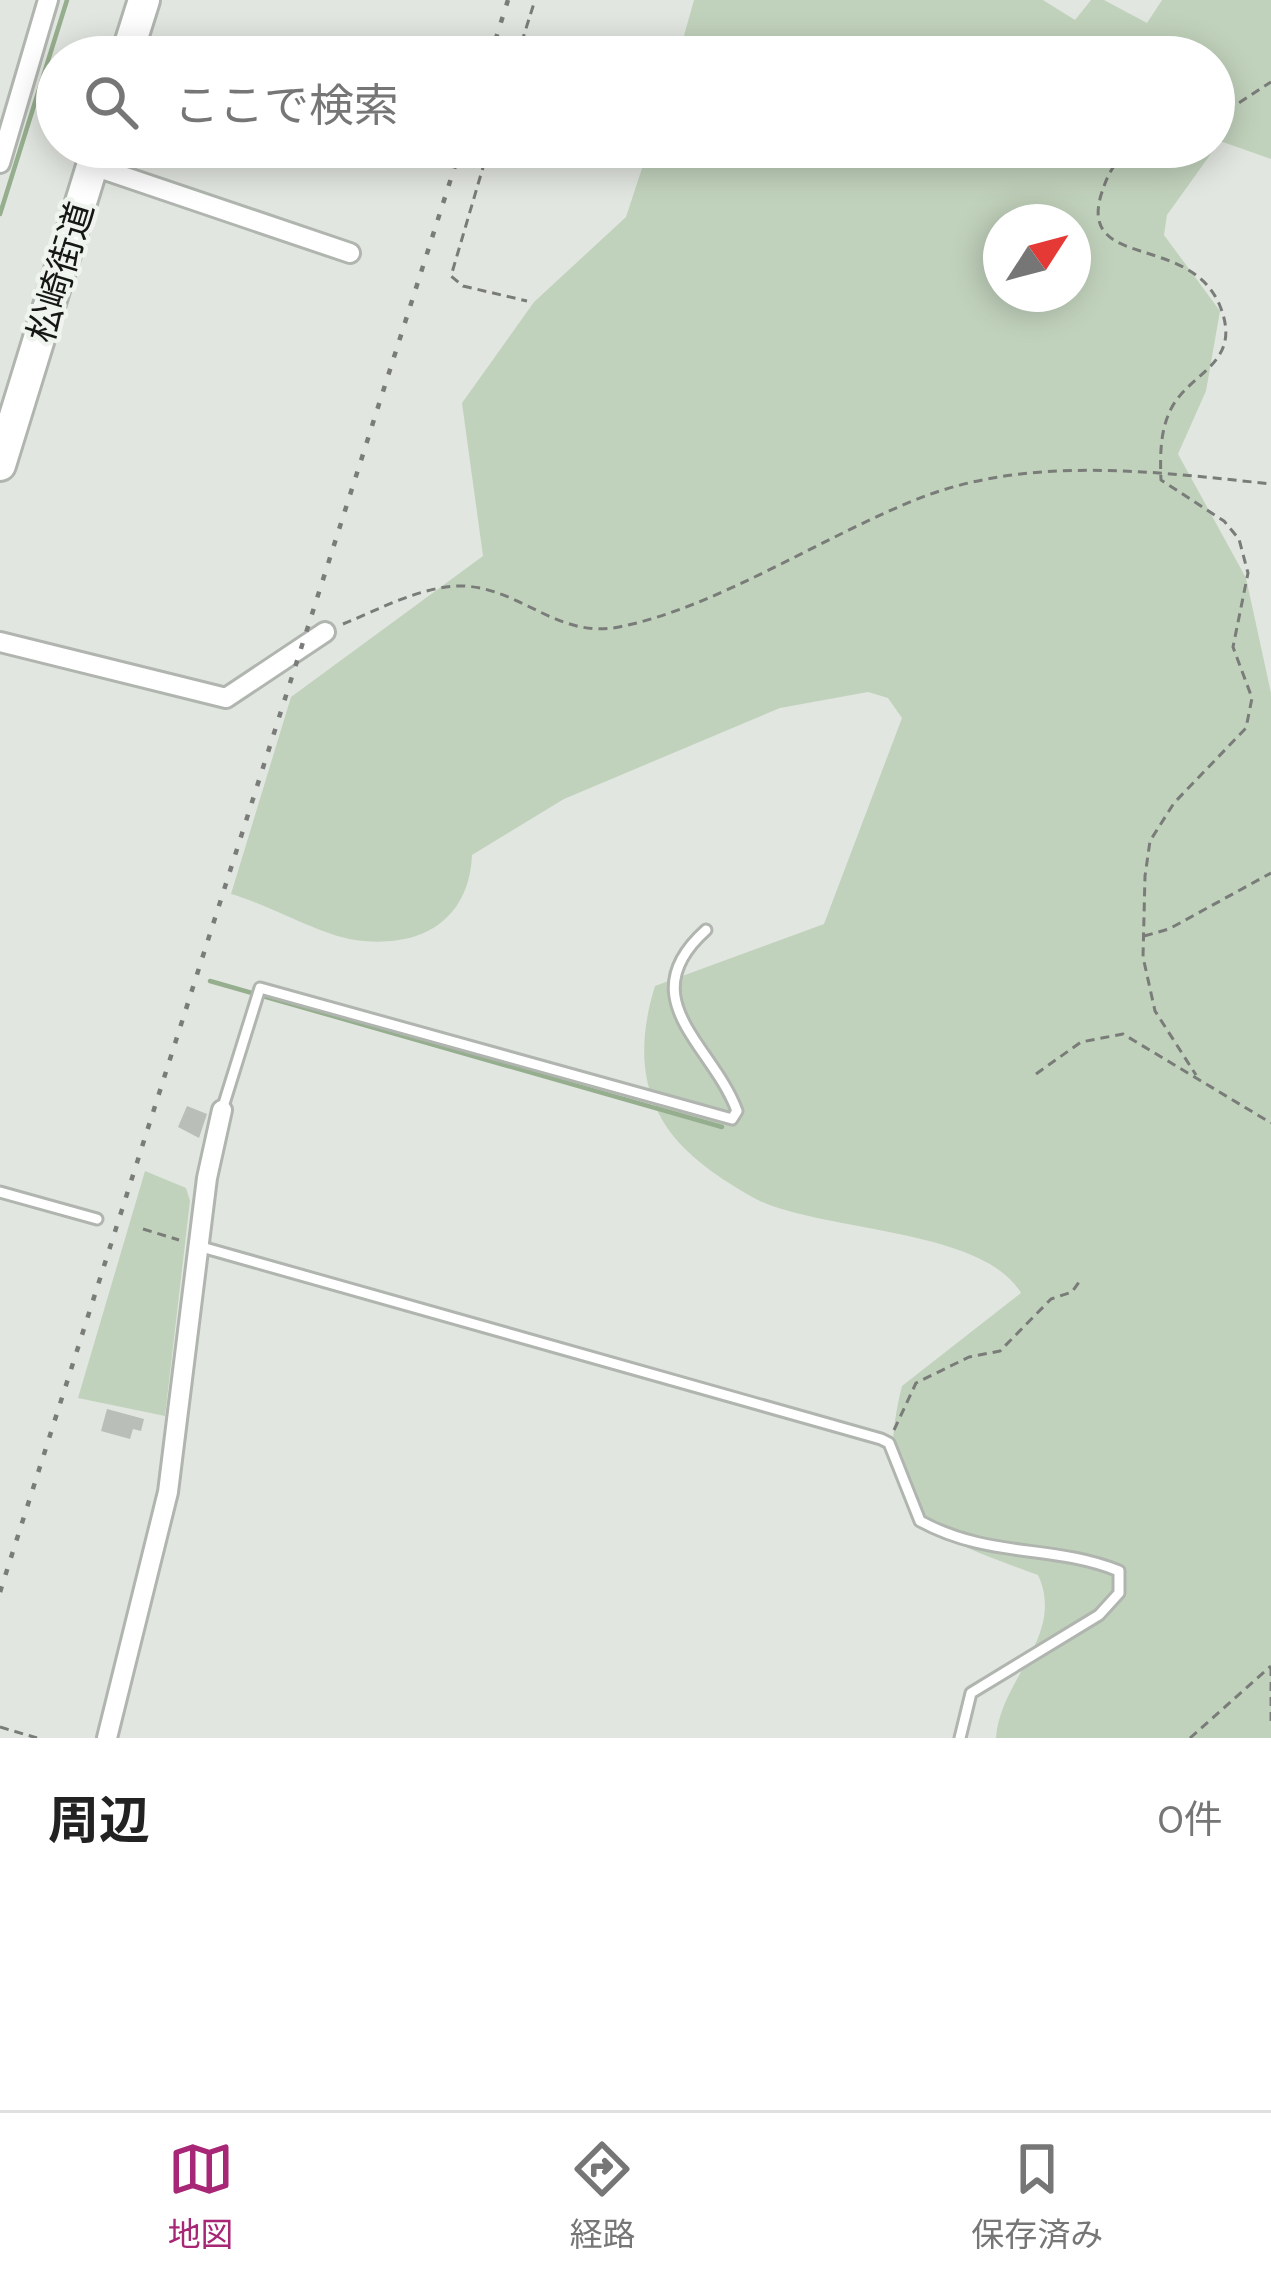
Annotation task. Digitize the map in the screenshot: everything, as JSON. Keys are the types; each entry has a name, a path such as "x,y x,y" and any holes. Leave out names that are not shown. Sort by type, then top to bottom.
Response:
{"main road":[{"path":"133,36 144,0"},
{"name":"松崎街道","path":"0,465 91,168"}],"street":[{"path":"37,36 48,0"},
{"path":"0,163 36,41"},
{"path":"127,168 350,253"},
{"path":"0,642 226,698 325,632"},
{"path":"107,1738 168,1492 198,1246 222,1110"}],"lane":[{"path":"222,1110 260,988 732,1120 737,1112 733,1099 697,1049 674,992 678,958 706,930"},
{"path":"0,1192 97,1219"},
{"path":"198,1246 889,1443 920,1521 951,1538 998,1551 1090,1559 1119,1571 1119,1593 1099,1615 971,1693 960,1738"}],"path":[{"path":"524,36 535,0"},
{"path":"1235,105 1271,82"},
{"path":"483,168 452,276 463,286 527,301"},
{"path":"1109,168 1095,217 1102,235 1114,245 1153,251 1189,266 1222,310 1217,365 1174,403 1160,447 1161,480 1224,521 1246,555 1248,573 1233,647 1252,698 1246,728 1174,803 1150,841 1143,937 1155,1011 1196,1075"},
{"path":"325,632 411,596 463,586 586,633 624,626 662,616 877,516 983,479 1162,472 1271,484"},
{"path":"1143,937 1169,929 1271,873"},
{"path":"1036,1074 1081,1042 1123,1034 1271,1124"},
{"path":"143,1229 198,1246"},
{"path":"889,1443 916,1383 969,1357 1000,1351 1052,1299 1072,1292 1079,1282"},
{"path":"1271,1666 1271,1727"},
{"path":"1190,1738 1271,1666"},
{"path":"0,1727 37,1738"}],"green space":[{"path":"694,0 1043,0 1075,20 1091,0 1104,0 1147,23 1162,0 1271,0 1271,159 1235,146 1235,36 684,36"},
{"path":"642,168 1201,168 1167,215 1164,235 1220,311 1206,391 1178,454 1246,578 1271,693 1271,1738 996,1738 1008,1696 1044,1618 1038,1575 967,1547 917,1515 902,1493 894,1465 894,1430 902,1386 1021,1293 1001,1272 938,1243 786,1211 758,1200 689,1153 671,1133 652,1098 644,1043 655,986 824,924 902,718 888,698 868,692 780,708 564,799 472,855 469,878 451,914 419,935 378,942 355,940 231,894 291,697 483,556 462,403 534,302 626,217"},
{"path":"145,1171 186,1188 190,1201 165,1416 78,1398"}],"building":[{"path":"187,1106 207,1114 199,1138 178,1127"},
{"path":"107,1409 144,1419 141,1431 133,1429 130,1439 101,1431"}],"waterway":[{"path":"56,36 67,0"},
{"path":"0,214 36,99"},
{"path":"210,981 722,1127"}],"railway":[{"path":"497,36 508,0"},
{"path":"0,1592 454,168"}]}
